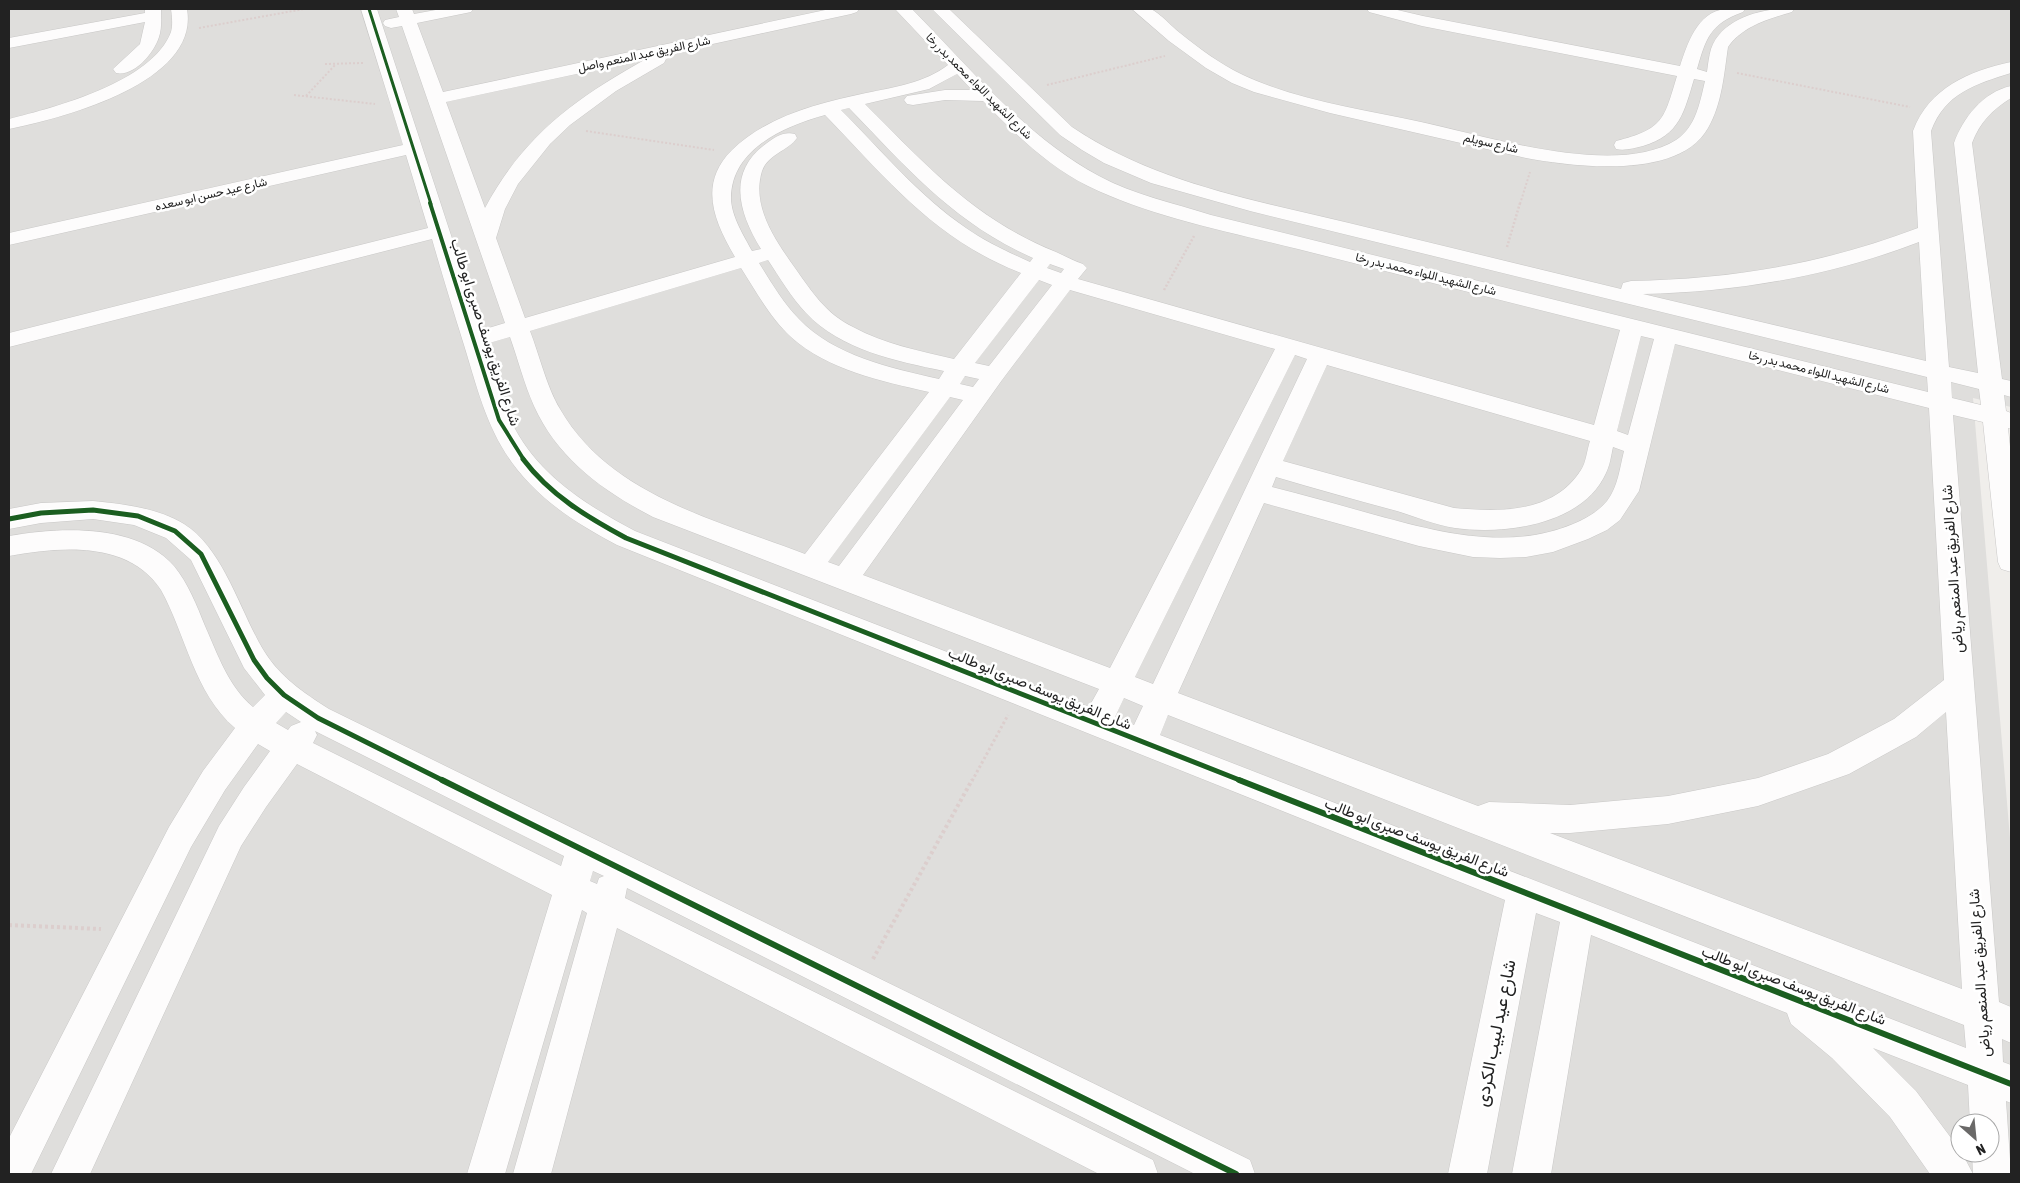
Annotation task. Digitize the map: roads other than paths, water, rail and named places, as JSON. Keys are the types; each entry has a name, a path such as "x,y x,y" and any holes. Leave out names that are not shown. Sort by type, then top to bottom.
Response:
{"street":[{"path":"9,124 51,114 84,103 127,83 153,66 170,48 179,32 179,9"},
{"path":"372,17 407,12 465,9"},
{"name":"شارع الفريق عبد المنعم واصل","path":"434,93 793,9"},
{"name":"شارع الفريق عبد المنعم واصل","path":"434,93 684,45 851,9"},
{"name":"شارع الشهيد اللواء محمد بدر رخا","path":"903,9 1018,126 1048,152 1094,181 1156,205 1204,219 2003,418"},
{"name":"شارع الشهيد اللواء محمد بدر رخا","path":"940,9 1066,131 1086,146 1140,174 1207,194 1588,288 2001,386"},
{"name":"شارع سويلم","path":"1140,9 1219,69 1237,78 1280,94 1536,153 1578,159 1611,160 1659,154 1679,146 1693,136 1701,124 1720,47 1732,32 1733,14"},
{"path":"1375,9 1422,22 1715,73"},
{"path":"1411,9 1688,68"},
{"name":"شارع سويلم","path":"1218,48 1252,70 1290,84 1537,141 1567,146 1596,147 1642,141 1658,134 1668,125 1674,115 1697,40 1703,29 1714,20 1733,14 1755,18 1786,9"},
{"path":"9,43 153,12 154,28 145,49 133,62 116,74 67,96 9,112"},
{"name":"شارع الفريق يوسف صبرى ابو طالب","path":"407,12 546,406 559,430 577,453 600,474 629,494 662,510 810,567 2011,1025"},
{"name":"شارع الفريق يوسف صبرى ابو طالب","path":"372,17 499,420 514,448 534,474 590,519 626,538 1999,1079"},
{"path":"486,238 495,210 510,182 528,157 557,127 579,108 612,85 684,45"},
{"path":"958,65 946,75 928,84 846,110 776,145 761,158 753,170 750,199 754,213 769,246 810,305 825,320 845,333 868,343 994,375"},
{"name":"شارع الفريق عبد المنعم رياض","path":"1991,1113 1999,1079 1982,1014 1922,132 1930,110 1957,87 1979,77 2011,67"},
{"path":"2011,92 1994,100 1979,113 1968,127 1963,143 2001,386 2011,562"},
{"path":"978,396 848,361 822,349 799,332 783,315 743,254 721,200 726,168 737,154 752,141 799,118 932,96 960,94 988,96"},
{"path":"846,110 940,218 981,246 1039,263 1288,346 1640,436"},
{"name":"شارع عيد حسن ابو سعده","path":"9,224 411,141"},
{"name":"شارع عيد حسن ابو سعده","path":"9,240 411,141"},
{"path":"1588,288 1647,288 1703,285 1756,279 1851,259 1892,246 1929,230"},
{"path":"9,340 440,231"},
{"path":"471,331 769,246"},
{"path":"810,567 1039,263"},
{"path":"1071,275 1162,292 1606,427"},
{"path":"844,580 978,396 1071,275"},
{"path":"783,315 810,305"},
{"path":"1268,466 1422,511 1454,518 1485,521 1516,520 1543,513 1566,502 1583,488 1594,472 1632,326"},
{"path":"1256,492 1441,543 1476,548 1510,548 1542,544 1570,536 1594,525 1614,510 1626,491 1666,334"},
{"path":"848,361 868,343"},
{"path":"1096,724 1288,346"},
{"path":"1141,742 1320,355"},
{"path":"9,519 41,513 93,510 138,516 175,531 201,554 254,660 267,678 284,695 318,718 1236,1174"},
{"path":"9,546 27,542 70,539 108,543 139,554 162,571 174,589 218,684 233,707 254,726 292,748 572,887 1139,1174"},
{"path":"1467,816 1570,819 1668,810 1758,792 1838,764 1905,728 1959,685"},
{"path":"11,1174 202,797 226,760 254,726 284,695"},
{"path":"70,1174 230,836 248,804 318,718"},
{"path":"486,1174 583,849"},
{"path":"532,1174 617,866"},
{"name":"شارع عيد لبيب الكردى","path":"1467,1174 1523,892"},
{"path":"1531,1174 1578,914"},
{"path":"1784,994 1846,1044 1903,1104 1954,1174"}]}
